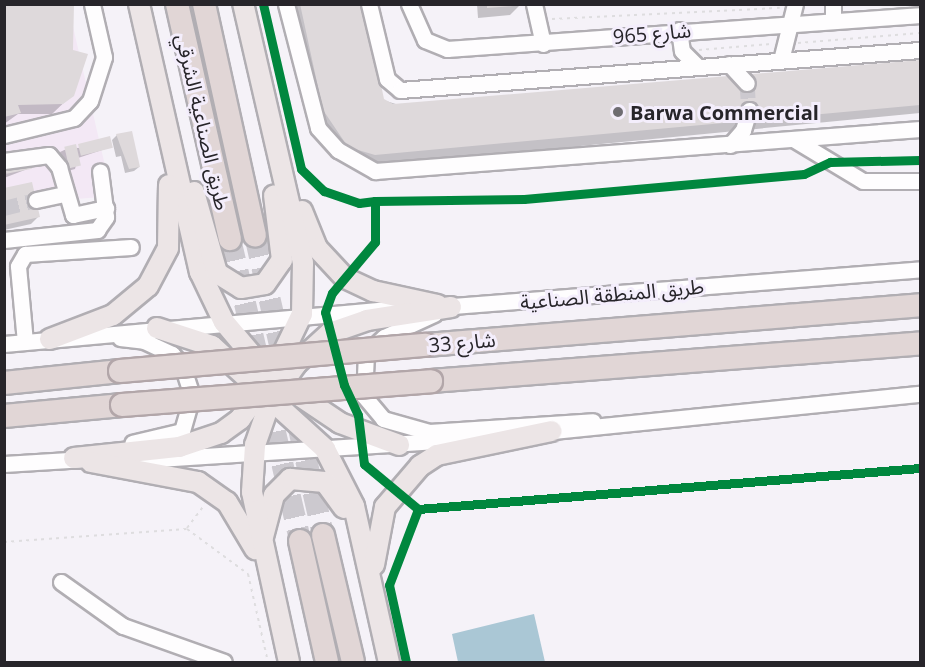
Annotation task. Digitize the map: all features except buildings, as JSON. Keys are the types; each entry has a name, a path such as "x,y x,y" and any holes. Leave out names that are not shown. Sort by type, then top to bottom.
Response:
{"highway":[{"name":"طريق الصناعية الشرقي","path":"177,4 230,239"},
{"name":"طريق الصناعية الشرقي","path":"204,4 255,235"},
{"name":"شارع 33","path":"4,383 426,345 921,305"},
{"name":"شارع 33","path":"4,416 921,343"},
{"path":"323,535 353,663"},
{"path":"300,540 327,663"}],"main road":[{"name":"طريق الصناعية الشرقي","path":"139,4 159,93"},
{"path":"243,4 303,263 302,314 272,387 253,455 252,492 261,549 290,663"},
{"path":"159,93 217,273 233,286 251,288 273,277 284,252 259,77"},
{"path":"259,77 310,235 329,264 373,291 451,307"},
{"path":"159,93 200,272 224,322 272,387 326,449 349,490 389,663"},
{"path":"50,339 124,308 163,263 172,219 159,93"},
{"path":"74,458 201,442 240,419 319,341 350,324 451,307"},
{"path":"157,328 212,346 272,387 340,423 399,445"},
{"path":"375,597 377,527 405,478 437,455 552,431"},
{"path":"74,458 179,476 214,491 238,516 267,571"},
{"path":"261,549 269,507 281,486 302,476 333,488 345,511 378,663"}],"street":[{"path":"4,135 74,118 90,101 104,57 92,4"},
{"path":"286,4 318,128 364,167 392,172 921,129"},
{"path":"369,4 387,79 399,90 921,50"},
{"name":"شارع 965","path":"409,4 425,40 447,50 543,44 680,30 921,15"},
{"path":"833,4 833,21"},
{"path":"781,60 789,43 795,6"},
{"path":"536,12 543,44"},
{"path":"680,30 682,51 696,66"},
{"path":"730,145 743,129 749,110 755,128 770,141"},
{"path":"794,140 863,182 921,181"},
{"path":"4,161 49,155 57,162 66,194 76,216 106,208"},
{"path":"4,240 89,233 103,224 106,208 100,171"},
{"path":"36,200 66,194"},
{"path":"23,342 18,266 25,254 131,247"},
{"name":"طريق المنطقة الصناعية","path":"302,314 451,307 921,268"},
{"path":"451,307 384,337 366,354 364,396 383,418 429,432 573,418 616,424"},
{"path":"4,344 302,314"},
{"path":"4,335 23,342"},
{"path":"4,464 74,458 176,434 190,414 187,378 172,354 144,341 93,336"},
{"path":"74,458 153,463 399,445 921,394"},
{"path":"61,582 123,626 224,663"}],"path":[{"path":"706,4 707,11"},
{"path":"536,12 707,11 795,6"},
{"path":"682,51 921,33"},
{"path":"187,529 214,491"},
{"path":"4,542 187,529 248,574 268,663"}],"shaded area":[{"path":"5,5 68,5 112,196 5,205"}],"water":[{"path":"534,614 545,662 458,662 452,634"}],"tunnel":[{"path":"747,83 749,110"},
{"path":"4,208 36,200"},
{"path":"255,235 323,535"},
{"path":"230,239 300,541"}],"cycle path":[{"path":"263,4 301,169 324,191 359,203 375,201"},
{"path":"406,662 389,585 418,509 364,464 358,415 344,385 325,312 332,293 375,242 375,201 524,199 804,174 830,162 920,160"},
{"path":"418,509 920,468"}],"place":[{"name":"Barwa Commercial","path":"618,112"}]}
